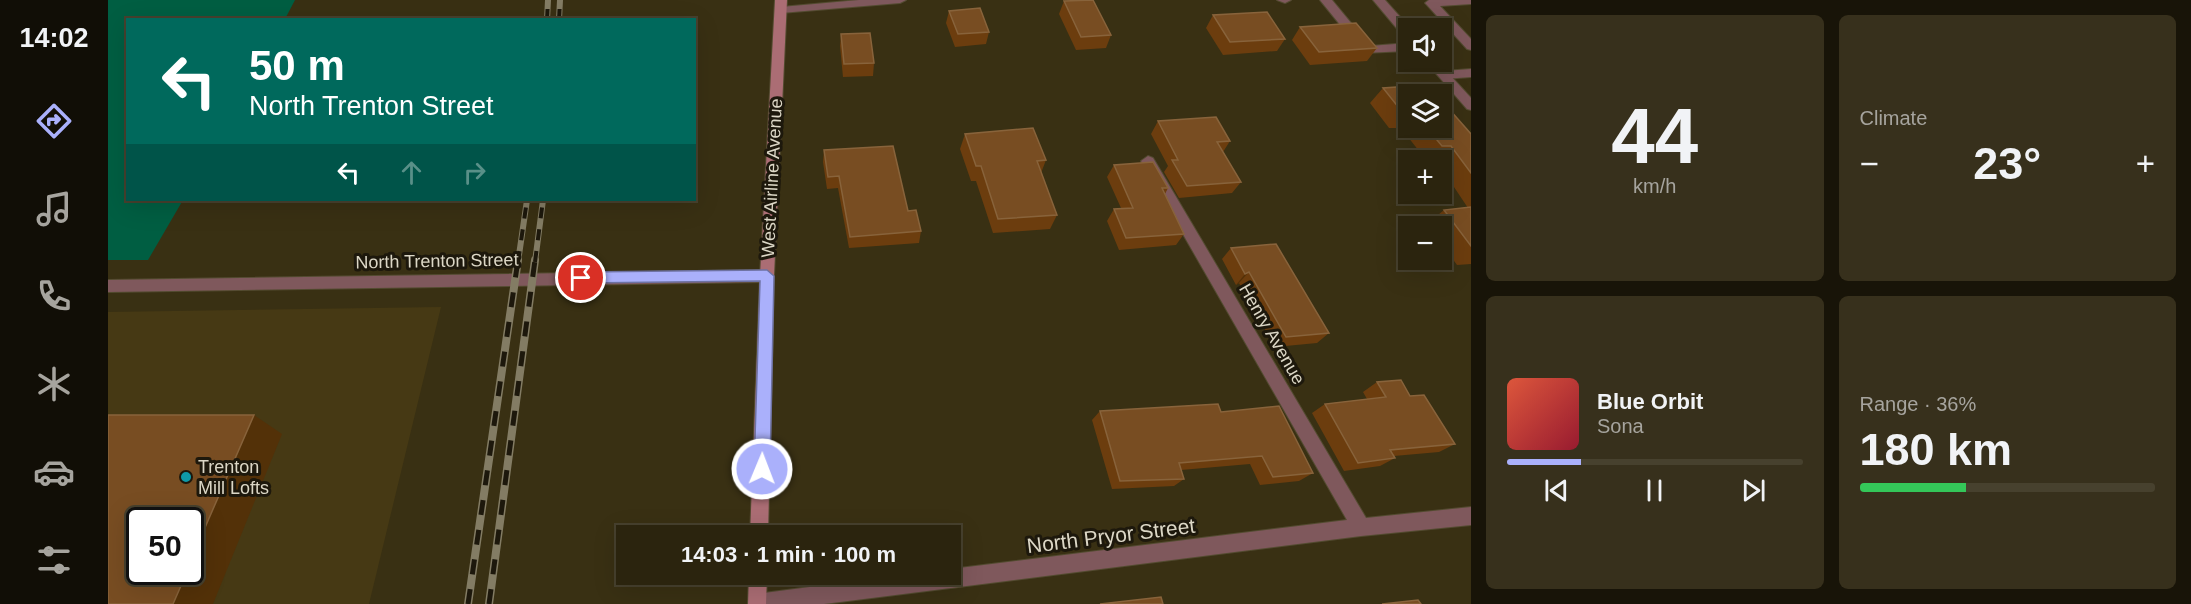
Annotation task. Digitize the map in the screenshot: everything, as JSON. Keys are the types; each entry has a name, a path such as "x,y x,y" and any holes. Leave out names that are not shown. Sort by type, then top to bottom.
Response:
{"main road":[{"name":"West Airline Avenue","path":"759,525 767,276 781,5"},
{"path":"757,604 758,585"}],"street":[{"path":"781,5 900,0"},
{"path":"1326,0 1367,50 1398,48"},
{"path":"1379,0 1398,22"},
{"path":"1471,1 1431,3 1471,46"},
{"path":"1441,72 1471,106"},
{"path":"1444,75 1471,73"},
{"name":"Henry Avenue","path":"1148,161 1361,527"},
{"name":"North Trenton Street","path":"108,286 767,276"},
{"name":"North Pryor Street","path":"757,604 1361,527 1471,516"}],"shaded area":[{"path":"441,307 369,604 108,604 108,312"}],"green space":[{"path":"108,0 295,0 286,18 126,18 126,201 182,201 148,260 108,260"}],"building":[{"path":"1093,0 1111,35 1081,37 1064,1"},
{"path":"980,8 989,32 958,34 949,11"},
{"path":"1267,12 1285,39 1230,42 1213,15"},
{"path":"1356,23 1377,48 1319,52 1300,27"},
{"path":"870,33 874,63 844,64 841,34"},
{"path":"1398,87 1398,107 1383,88"},
{"path":"1452,112 1471,134 1471,173 1451,146 1442,146 1435,138 1452,138"},
{"path":"1216,117 1230,141 1217,142 1241,182 1187,186 1172,160 1178,160 1158,121"},
{"path":"1033,128 1046,160 1037,161 1057,215 998,219 981,166 976,166 965,134"},
{"path":"893,146 908,211 916,210 921,231 850,237 839,176 828,177 824,150"},
{"path":"1153,162 1168,188 1162,188 1184,234 1126,238 1114,209 1133,208 1114,165"},
{"path":"1471,207 1471,246 1452,221 1452,216 1448,216 1444,210"},
{"path":"1276,244 1329,333 1286,337 1249,272 1245,274 1231,248"},
{"path":"1401,380 1410,396 1424,395 1455,444 1390,450 1395,458 1358,463 1325,404 1386,397 1377,382"},
{"path":"1218,404 1221,412 1279,406 1313,473 1273,477 1262,456 1179,463 1184,479 1120,481 1100,411"},
{"path":"108,415 254,415 204,530 204,507 126,507 126,585 181,585 173,604 108,604"},
{"path":"1161,597 1163,604 1100,604"},
{"path":"1418,600 1421,604 1382,604"}],"railway":[{"path":"547,18 548,0"},
{"path":"559,18 560,0"},
{"path":"518,262 527,201"},
{"path":"535,262 543,201"},
{"path":"468,604 518,260"},
{"path":"489,604 535,260"}],"place":[{"name":"Trenton Mill Lofts","path":"186,477"}],"route":[{"path":"581,278 767,276 762,469"}]}
